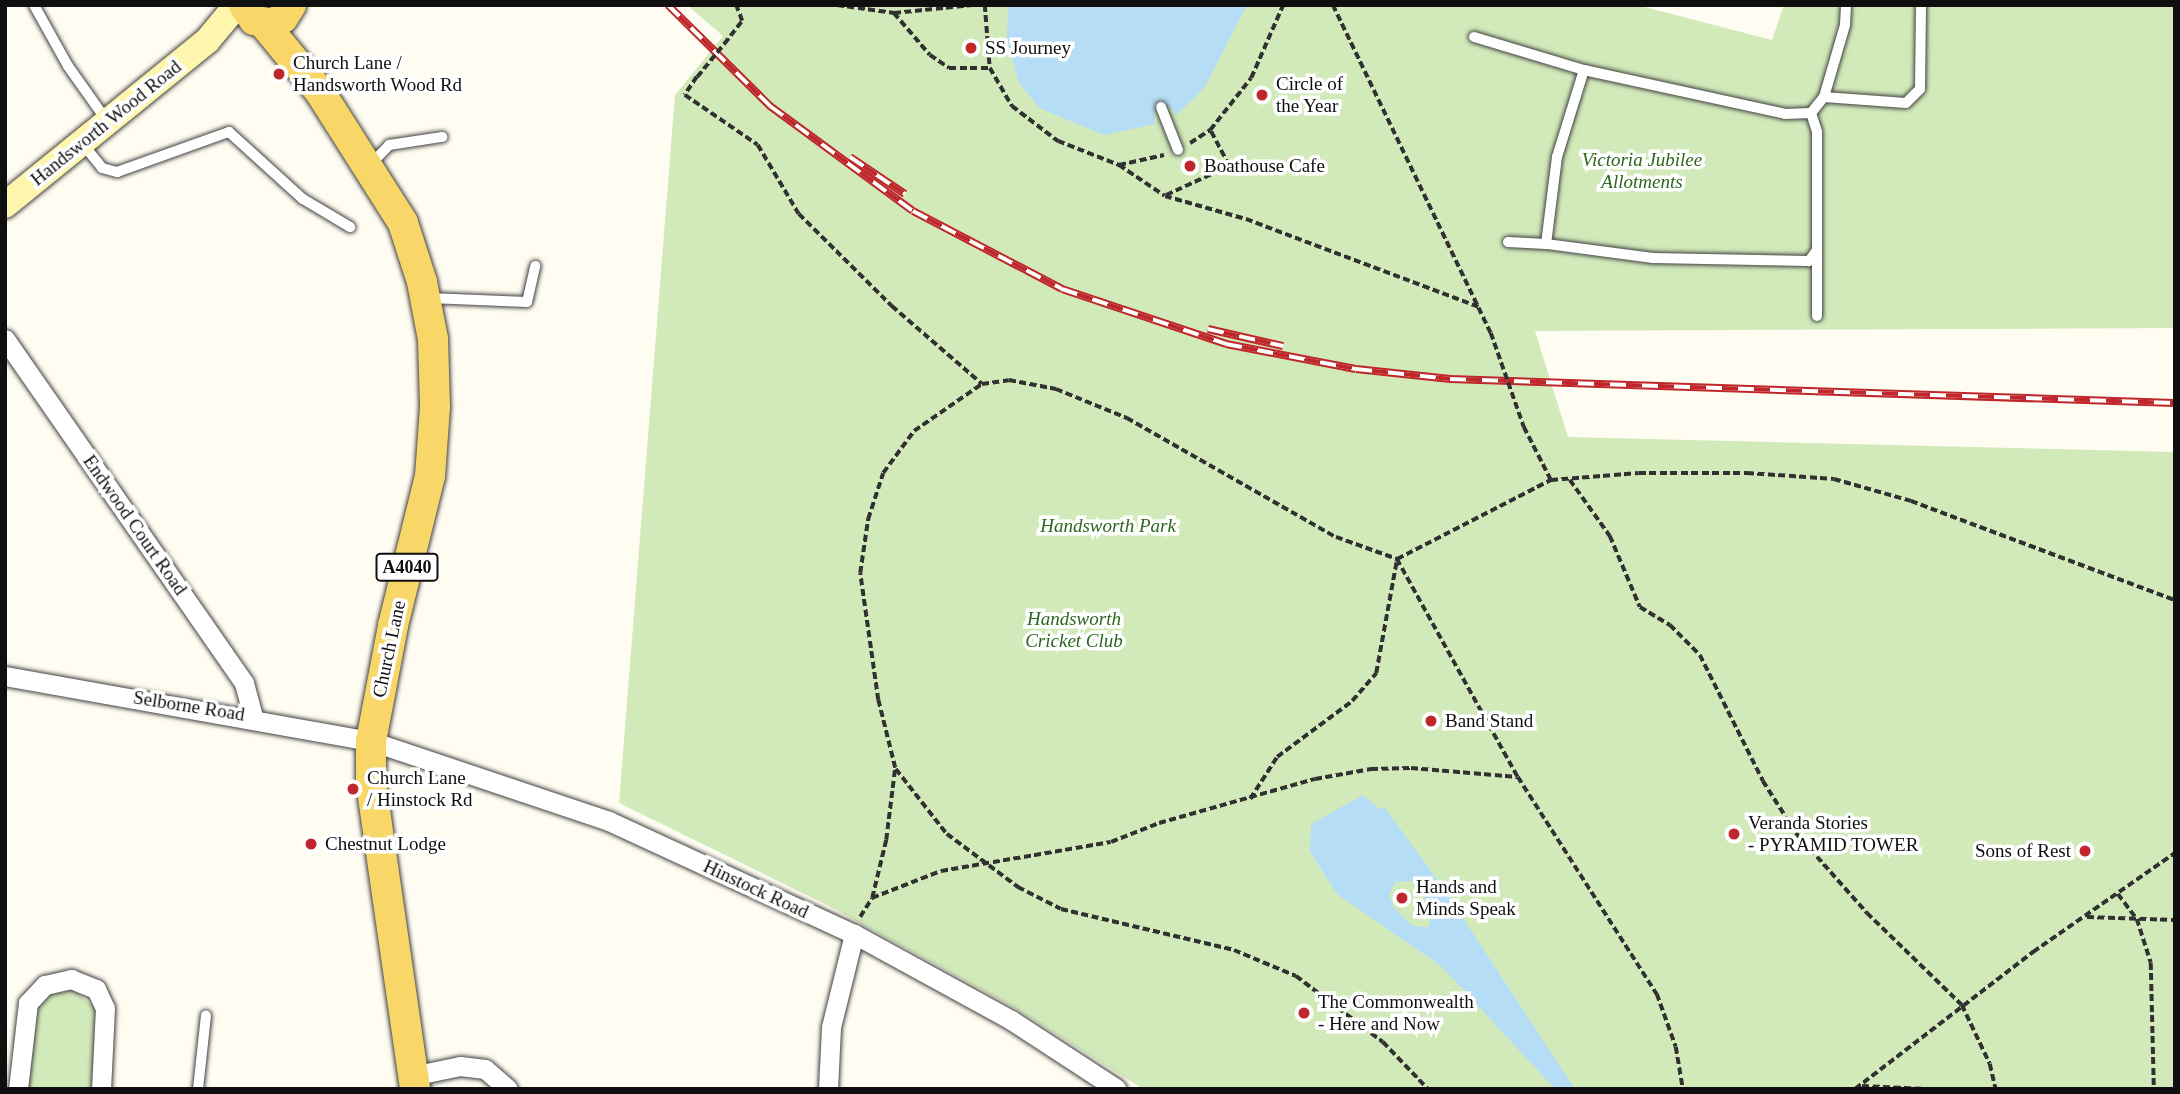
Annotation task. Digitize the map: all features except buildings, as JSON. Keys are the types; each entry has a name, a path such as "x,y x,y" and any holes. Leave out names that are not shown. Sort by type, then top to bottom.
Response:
{"main road":[{"name":"Handsworth Wood Road","path":"5,205 207,41 264,12"},
{"name":"Church Lane","path":"264,12 369,165 402,223 425,298 433,339 434,448 371,741 371,783 414,1082"}],"street":[{"name":"Endwood Court Road","path":"5,339 244,683 253,717"},
{"name":"Selborne Road","path":"5,676 253,717 371,741"},
{"name":"Hinstock Road","path":"371,741 609,821 854,934 1011,1020 1117,1089"},
{"path":"828,1089 831,1027 854,934"},
{"path":"18,1089 28,1003 45,985 71,979 96,989 105,1008 101,1089"},
{"path":"414,1082 460,1066 485,1069 508,1089"}],"lane":[{"path":"34,5 68,66 107,122"},
{"path":"1474,37 1584,70 1785,114 1811,113 1824,97 1846,25 1846,5"},
{"path":"1824,97 1906,103 1920,89 1921,5"},
{"path":"1546,244 1557,157 1584,70"},
{"path":"1161,107 1178,150"},
{"path":"1811,113 1817,132 1817,316"},
{"path":"82,142 102,168 117,172 229,132 303,199 350,227"},
{"path":"369,165 389,145 442,137"},
{"path":"1508,242 1667,259 1809,261 1817,250"},
{"path":"425,298 527,302 535,266"},
{"path":"198,1089 206,1015"}],"path":[{"path":"736,5 741,21 685,95 758,145 799,214 892,306 982,384"},
{"path":"836,5 894,13 973,5"},
{"path":"985,5 990,68 1012,106 1031,125 1058,141 1119,165 1164,195 1246,219 1481,308"},
{"path":"1119,165 1178,150 1210,130 1251,78 1283,5"},
{"path":"1333,5 1481,308 1524,427 1551,480"},
{"path":"894,13 930,55 949,68 990,68"},
{"path":"1164,195 1229,166 1210,130"},
{"path":"854,934 872,898 886,840 895,768 878,700 860,573 868,519 883,473 914,432 982,384 1009,380 1056,389 1127,418 1336,537 1397,559 1518,777 1657,994 1676,1047 1683,1089"},
{"path":"1397,559 1551,480 1639,473 1834,479 1911,501 2175,600"},
{"path":"1570,480 1610,536 1640,607 1670,625 1700,655 1763,781 1796,833 1867,913 1962,1005 1996,1089"},
{"path":"1250,799 1277,757 1352,701 1377,673 1397,559"},
{"path":"895,768 947,834 981,862 1061,909 1234,950 1296,976 1383,1042 1428,1089"},
{"path":"872,898 913,880 981,862 1111,842 1158,823 1315,779 1371,769 1518,777"},
{"path":"1861,1087 1962,1005 2175,853"},
{"path":"2118,894 2137,919 2151,963 2154,1089"},
{"path":"2087,917 2175,920"},
{"path":"1855,1089 1926,1089"}],"green space":[{"name":"Handsworth Park","path":"687,5 1637,5 1772,40 1784,5 2175,5 2175,328 1535,331 1568,437 2175,452 2175,1089 1143,1089 1015,1008 827,905 619,803 675,95 723,36"},
{"path":"72,989 96,1008 93,1089 28,1089 35,1010 48,995"}],"water":[{"path":"1008,5 1247,5 1204,88 1177,115 1172,108 1161,107 1154,113 1155,124 1104,135 1039,108 1018,81 1007,39"},
{"path":"1363,795 1379,809 1385,808 1442,886 1575,1089 1555,1089 1441,966 1337,894 1310,852 1311,824","holes":["1411,881 1432,908 1429,927 1412,926 1393,906 1389,893 1396,882"]}],"railway":[{"path":"668,5 770,106 913,211 1062,289 1226,344 1356,369 1450,379 2175,403"},
{"path":"850,157 905,194"},
{"path":"1208,329 1283,346"}],"place":[{"name":"SS Journey","path":"971,48"},
{"name":"Church Lane / Handsworth Wood Rd","path":"279,74"},
{"name":"Circle of the Year","path":"1262,95"},
{"name":"Boathouse Cafe","path":"1190,166"},
{"name":"Band Stand","path":"1431,721"},
{"name":"Church Lane / Hinstock Rd","path":"353,789"},
{"name":"Veranda Stories - PYRAMID TOWER","path":"1734,834"},
{"name":"Chestnut Lodge","path":"311,844"},
{"name":"Sons of Rest","path":"2085,851"},
{"name":"Hands and Minds Speak","path":"1402,898"},
{"name":"The Commonwealth - Here and Now","path":"1304,1013"}],"park label":[{"name":"Victoria Jubilee Allotments","path":"1642,171"},
{"name":"Handsworth Cricket Club","path":"1074,630"}]}
